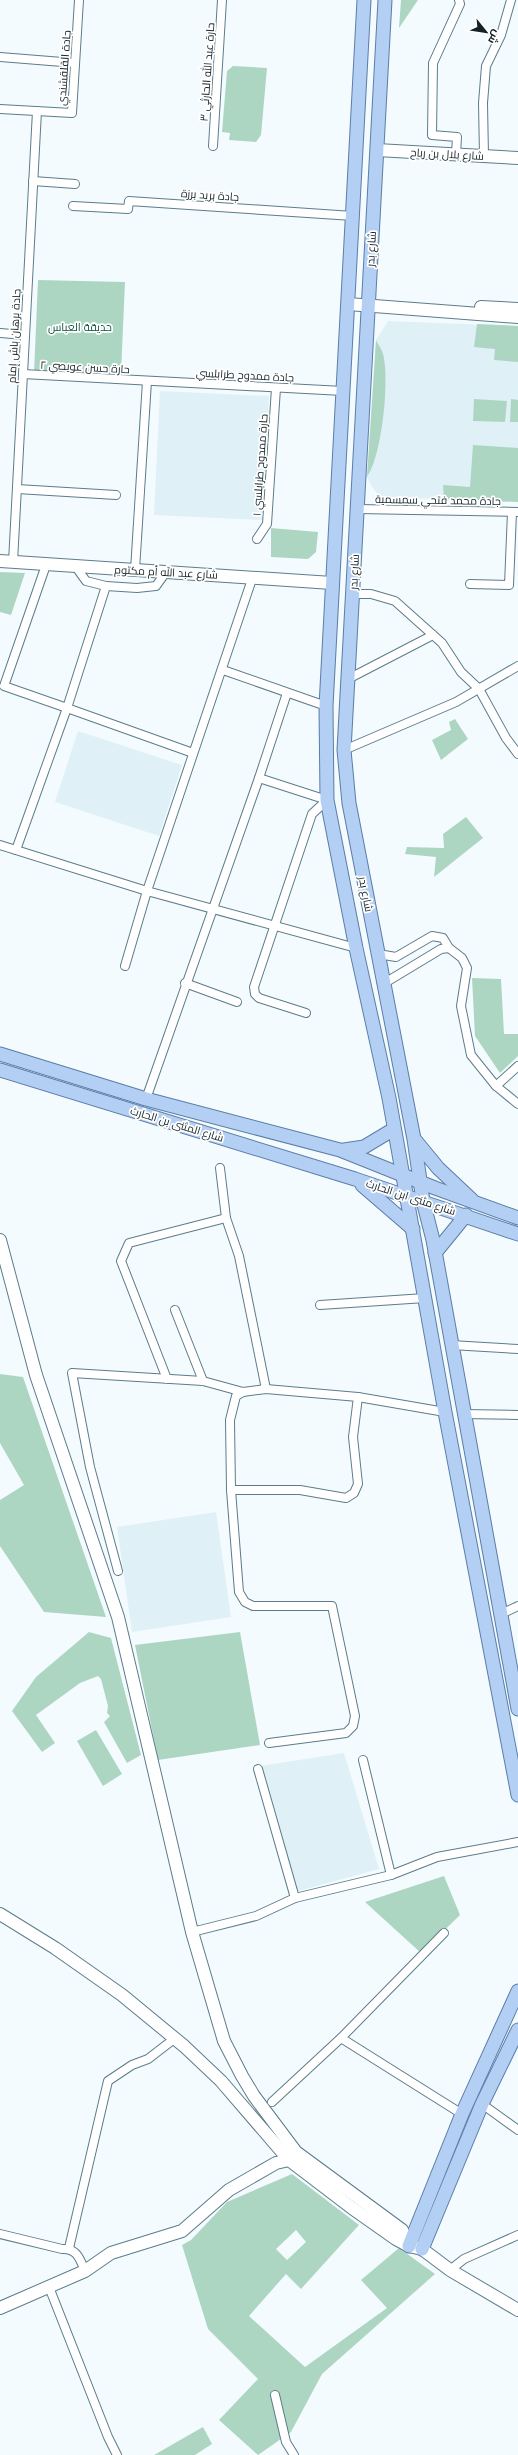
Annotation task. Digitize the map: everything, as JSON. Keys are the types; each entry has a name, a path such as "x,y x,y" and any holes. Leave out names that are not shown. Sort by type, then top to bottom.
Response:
{"main road":[{"name":"شارع بدر","path":"364,0 326,706 327,800 394,1129 445,1412 515,1766 518,1795"},
{"name":"شارع بدر","path":"385,0 344,750 349,803 414,1139 423,1201 435,1253 450,1345 499,1615 518,1709"},
{"name":"شارع بلال بن رباح","path":"377,150 518,158"},
{"path":"348,304 382,305 400,303 518,309"},
{"path":"382,305 400,310 518,317"},
{"name":"شارع عبد اللّه أم مكتوم","path":"0,561 332,582"},
{"name":"شارع المثنى بن الحارث","path":"0,1054 146,1099 340,1150 476,1204 518,1218"},
{"name":"شارع المثنى بن الحارث","path":"0,1070 355,1179"},
{"path":"388,1098 405,1096"},
{"path":"340,1150 364,1147 375,1143 394,1129"},
{"path":"414,1139 438,1168 476,1204"},
{"path":"355,1179 412,1229"},
{"name":"شارع مثنى ابن الحارث","path":"355,1179 406,1197 466,1215 518,1234"},
{"path":"435,1253 466,1215"},
{"path":"0,1240 36,1374 118,1617 192,1932 217,2023 242,2076 296,2152 402,2230 409,2246"},
{"path":"445,1412 463,1414"},
{"path":"0,1914 55,1948 122,1995 184,2046 221,2081 289,2160 352,2208 409,2246 422,2250 450,2270 518,2310"},
{"path":"409,2246 462,2114 518,1991"},
{"path":"422,2250 482,2104 518,2030"},
{"path":"0,2308 85,2271 111,2253 182,2231 229,2190 276,2162 289,2160"}],"street":[{"name":"جادة القلقشندي","path":"0,109 72,113 79,0"},
{"name":"حارة عبد الله الحارثي ٣","path":"213,146 222,0"},
{"path":"456,154 457,137 432,135 431,108 433,63 460,4 459,0"},
{"path":"484,156 483,103 486,66 501,35 511,0"},
{"path":"0,57 75,63"},
{"name":"جادة برهان باش إمام","path":"13,562 37,111"},
{"path":"33,181 75,184"},
{"name":"جادة بريد برزة","path":"73,206 128,209 129,201 352,216"},
{"path":"0,333 25,335"},
{"name":"حارة حسن عويصي ٢","path":"23,374 147,381"},
{"path":"135,570 147,381"},
{"name":"جادة ممدوح طرابلسي","path":"147,381 343,392"},
{"name":"حارة ممدوح طرابلسي ١","path":"257,540 267,524 276,388"},
{"path":"17,489 116,495"},
{"name":"جادة محمد فتحي سمسمية","path":"357,509 515,512"},
{"path":"470,584 509,585 515,512"},
{"path":"46,565 2,685 193,753"},
{"path":"76,567 86,581 106,586 137,588 156,586 166,572"},
{"path":"125,966 147,891 193,753 223,670 253,576"},
{"path":"16,850 67,708 106,586"},
{"path":"353,594 371,594 395,601 433,635 448,650 461,672 479,689 506,738 518,754"},
{"path":"348,679 433,635"},
{"path":"344,750 456,702 518,666"},
{"path":"223,670 326,706"},
{"path":"146,1099 185,983 259,778 287,692"},
{"path":"259,778 327,800 312,814 254,988 255,994 259,998 306,1013"},
{"path":"0,844 212,910 356,948"},
{"path":"378,954 396,957 432,936 443,938 449,948 462,958 466,968 461,1006 471,1055 496,1086 518,1104"},
{"path":"383,984 441,949 449,948"},
{"path":"185,983 237,1002"},
{"path":"496,1086 518,1066"},
{"path":"220,1168 226,1218 239,1256 266,1389"},
{"path":"166,1378 121,1261 129,1243 226,1218"},
{"path":"320,1305 425,1298"},
{"path":"175,1310 203,1381"},
{"path":"450,1345 518,1349"},
{"path":"118,1570 90,1467 72,1373 203,1381 243,1392"},
{"path":"269,1743 346,1733 353,1726 355,1716 332,1606 253,1606 241,1598 238,1592 231,1490 230,1420 236,1396 243,1392 266,1389 358,1397 445,1412"},
{"path":"231,1490 300,1490 346,1498 350,1496 358,1484 353,1437 358,1397"},
{"path":"463,1414 518,1415"},
{"path":"499,1615 518,1606"},
{"path":"363,1760 392,1875"},
{"path":"258,1768 294,1898"},
{"path":"192,1932 256,1916 294,1898 392,1875 437,1857 518,1842"},
{"path":"272,2102 340,2038 444,1933"},
{"path":"340,2038 462,2114"},
{"path":"69,2248 108,2081 132,2065 148,2059 174,2039"},
{"path":"482,2104 518,2130"},
{"path":"0,2234 62,2249 69,2248 78,2254 85,2271"},
{"path":"450,2270 464,2259 518,2235"},
{"path":"49,2287 108,2437 117,2455"},
{"path":"275,2395 286,2442 294,2455"}],"shaded area":[{"path":"388,321 518,326 518,502 380,497 372,487 367,477 376,340"},
{"path":"160,391 269,396 263,520 154,515"},
{"path":"78,731 182,765 159,836 55,802"},
{"path":"216,1512 231,1617 132,1632 117,1527"},
{"path":"344,1753 379,1869 298,1891 260,1766"}],"green space":[{"path":"401,0 418,0 399,28"},
{"path":"233,66 267,68 261,135 256,142 229,140 230,133 222,132 227,71"},
{"name":"حديقة العباس","path":"38,280 125,282 121,373 116,372 115,375 34,373"},
{"path":"477,324 518,326 518,362 494,360 495,349 474,347"},
{"path":"376,340 382,352 385,366 385,398 377,452 367,477"},
{"path":"474,399 507,401 505,422 473,421"},
{"path":"511,399 518,400 518,422 510,422"},
{"path":"473,445 518,448 518,502 444,499 443,485 470,487"},
{"path":"271,528 318,532 316,552 308,559 271,557"},
{"path":"0,572 25,573 11,615 0,612"},
{"path":"455,719 468,739 441,760 432,740 451,730 449,722"},
{"path":"466,817 483,838 434,877 436,857 405,854 407,847 444,848 443,834"},
{"path":"472,978 501,979 504,1034 518,1034 518,1056 500,1073 475,1036"},
{"path":"0,1374 23,1377 106,1617 44,1612 0,1546 0,1500 24,1485 0,1443"},
{"path":"89,1632 111,1638 141,1755 127,1763 104,1722 110,1716 107,1713 108,1706 101,1679 98,1676 80,1683 36,1715 55,1743 42,1752 12,1711 36,1677"},
{"path":"240,1632 260,1745 158,1760 135,1645"},
{"path":"96,1730 122,1774 103,1786 77,1741"},
{"path":"444,1876 460,1915 421,1953 365,1902"},
{"path":"292,2174 359,2225 301,2289 286,2274 249,2316 305,2367 387,2308 361,2280 399,2248 435,2274 322,2374 291,2432 258,2455 219,2420 258,2379 208,2329 182,2245 191,2240 227,2202","holes":["296,2230 306,2242 287,2260 276,2249"]},
{"path":"203,2427 212,2444 195,2455 154,2455"}]}
